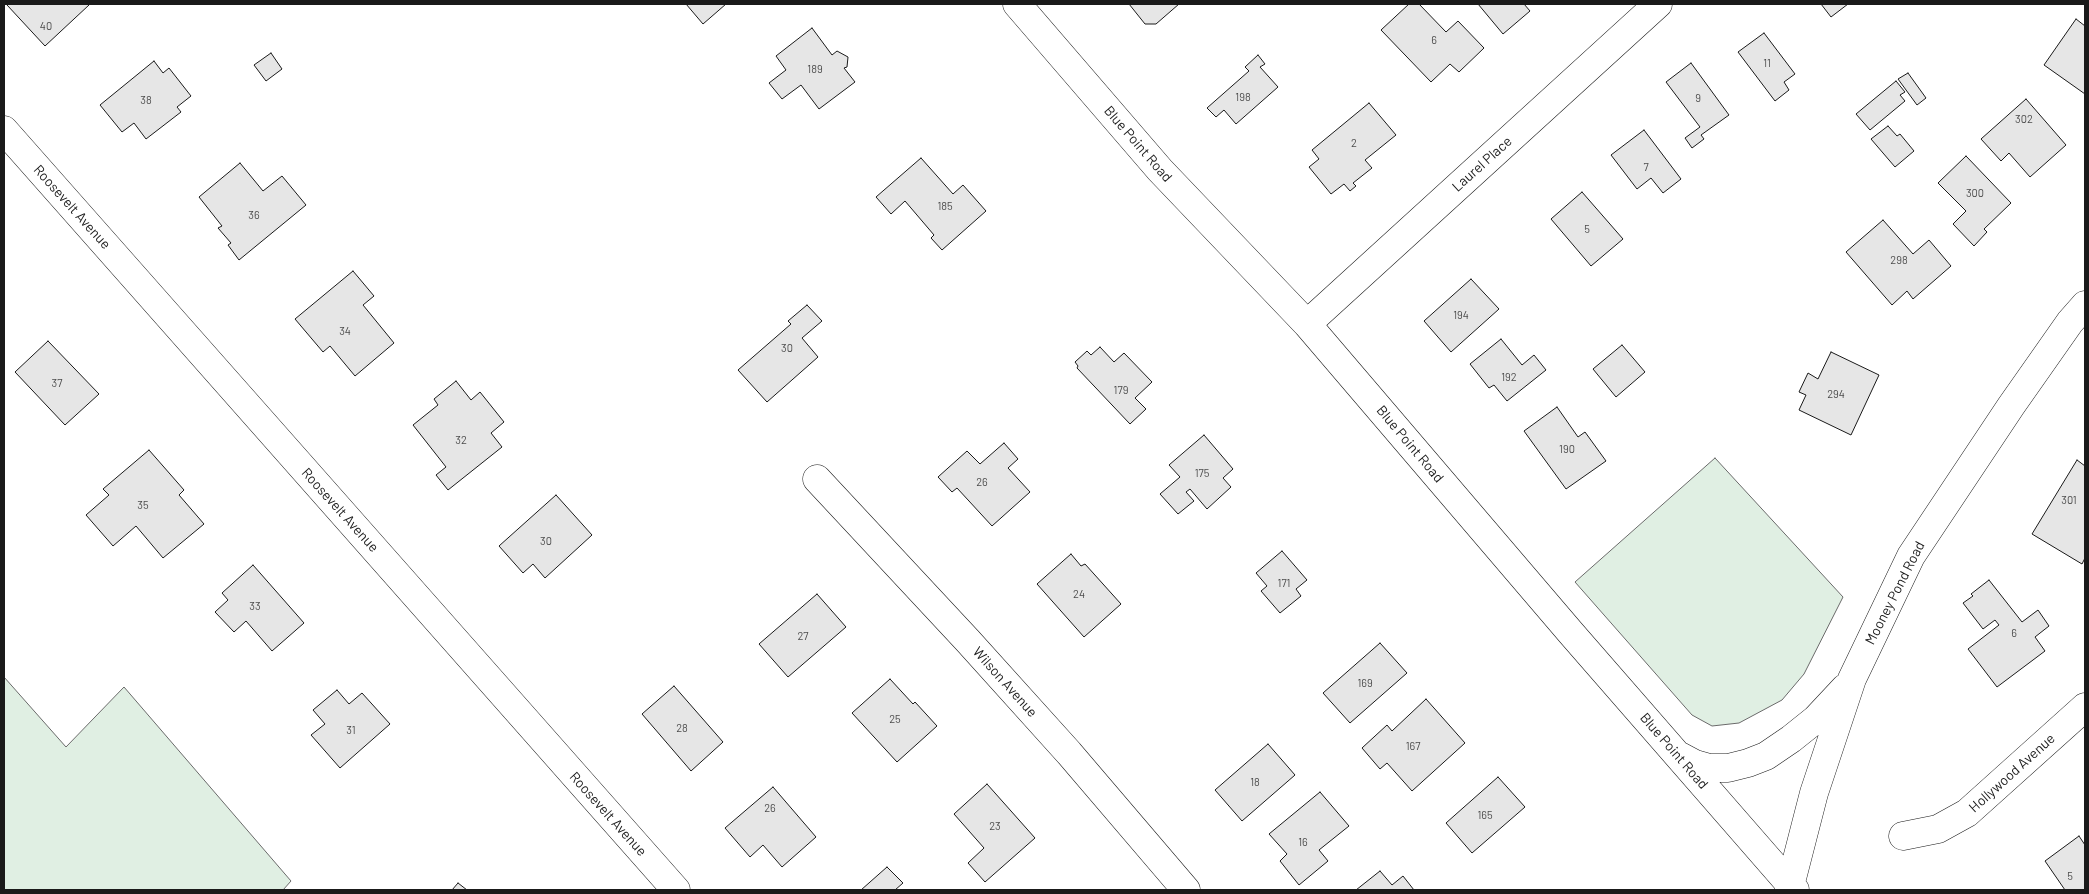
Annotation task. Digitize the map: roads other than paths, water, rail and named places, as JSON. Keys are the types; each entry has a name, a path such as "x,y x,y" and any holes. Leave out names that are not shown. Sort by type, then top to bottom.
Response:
{"street":[{"name":"Blue Point Road","path":"1017,4 1160,170 1307,324 1571,634 1678,754 1792,889"},
{"name":"Laurel Place","path":"1307,324 1658,4"},
{"name":"Roosevelt Avenue","path":"4,130 676,890"},
{"name":"Mooney Pond Road","path":"1792,889 1814,793 1852,679 1911,556 2010,406 2070,322 2085,305"},
{"name":"Wilson Avenue","path":"816,480 968,641 1069,753 1186,890"},
{"path":"1678,754 1695,764 1709,768 1728,768 1766,756 1816,719 1836,700 1852,679"},
{"name":"Hollywood Avenue","path":"1903,836 1938,829 1968,813 2085,707"}]}
